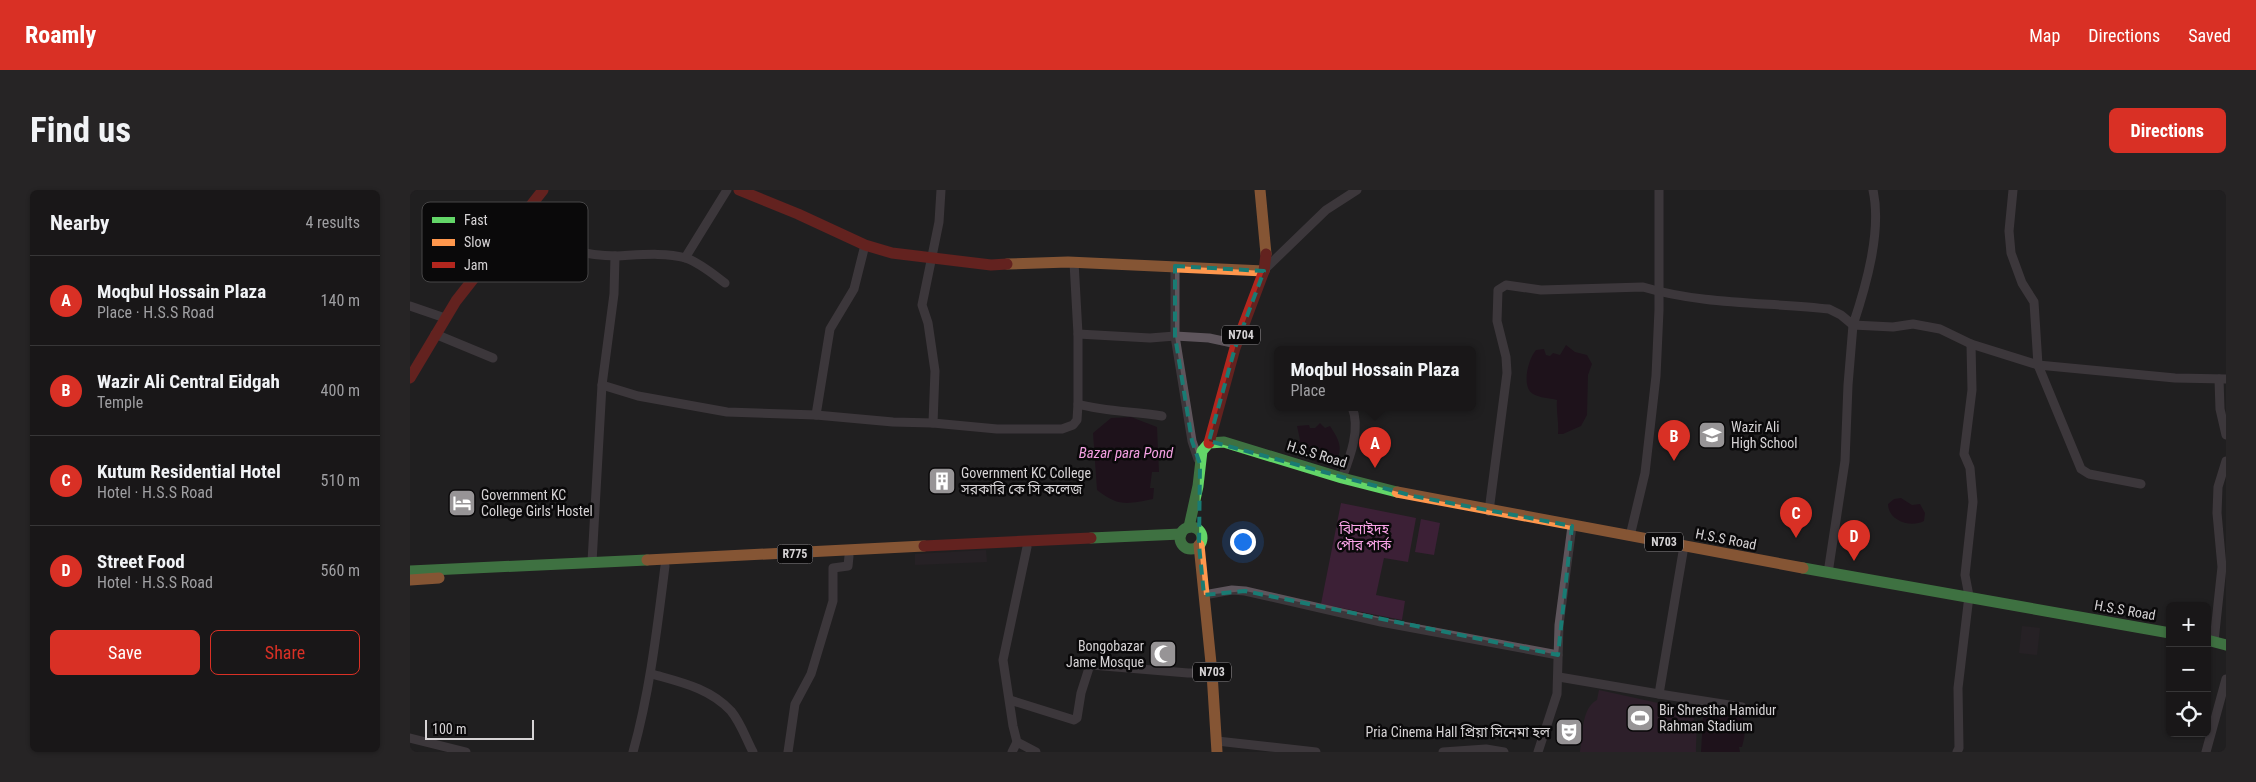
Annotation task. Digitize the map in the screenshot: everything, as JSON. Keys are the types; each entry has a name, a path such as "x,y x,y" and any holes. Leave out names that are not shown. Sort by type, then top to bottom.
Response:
{"main road":[{"path":"534,202 543,190"},
{"path":"739,190 798,214 865,245 892,252 991,266 1074,262 1264,271"},
{"name":"N704","path":"1209,443 1237,344 1256,299 1264,271 1266,258 1260,190"},
{"path":"410,378 445,318 472,282"},
{"name":"H.S.S Road","path":"1209,443 1224,442 1342,478 1413,496 1828,573 1969,596 2166,632"},
{"name":"N703","path":"1209,443 1202,451 1200,464 1198,486 1202,540 1199,545 1212,672 1217,746"},
{"name":"N703","path":"1198,486 1184,537 1204,593"},
{"path":"1199,545 1192,549 1184,537 1194,527 1200,532"},
{"name":"R775","path":"410,571 1184,537"},
{"name":"R775","path":"410,580 1184,537"},
{"path":"2211,641 2226,644"}],"street":[{"path":"685,258 727,190"},
{"path":"933,423 935,371 927,319 922,305 930,257 939,222 941,190"},
{"path":"1264,271 1326,210 1357,190"},
{"path":"1630,536 1645,473 1656,376 1659,292 1659,190"},
{"path":"1828,573 1845,461 1853,325 1871,262 1876,219 1873,190"},
{"path":"2013,190 2009,231 2012,253 2022,283 2034,302 2038,365 2081,469 2089,474 2141,484"},
{"path":"816,415 830,329 854,289 865,245"},
{"path":"588,253 616,256 648,254 685,258 697,263 725,283"},
{"path":"592,562 602,386 614,294 616,256"},
{"path":"602,386 638,396 727,412 816,415 997,429 1062,429 1073,425 1077,420 1078,334 1074,262"},
{"path":"1175,266 1175,336 1192,441 1200,464"},
{"path":"1489,511 1506,372 1506,357 1498,321 1498,290 1506,284 1541,290 1643,287 1659,292 1707,299 1829,310 1840,315 1853,325 1925,326 1948,332 1971,344 2038,365 2175,378 2222,379 2220,409 2226,435"},
{"path":"410,306 445,318"},
{"path":"435,334 492,358"},
{"path":"1078,334 1150,338 1175,336 1209,338 1237,344"},
{"path":"1957,752 1959,748 1958,688 1969,596 1965,575 1973,502 1970,468 1964,454 1972,390 1971,344"},
{"path":"1078,404 1100,410 1128,411 1162,416"},
{"path":"1342,478 1354,439 1352,411"},
{"path":"2211,641 2222,567 2217,513 2218,487 2226,461"},
{"path":"1538,752 1554,707 1558,677 1559,624 1572,526"},
{"path":"1659,694 1684,546"},
{"path":"1012,752 1017,742 1003,660 1027,547"},
{"path":"788,752 795,704 811,674 833,601 833,568 848,566 849,556"},
{"path":"632,752 640,732 652,674 666,566"},
{"path":"1204,593 1232,590 1245,591 1381,622 1558,655"},
{"path":"1010,700 1074,720 1077,718 1088,674 1092,666 1188,673 1212,672"},
{"path":"652,674 685,683 712,695 731,711 753,752"},
{"path":"1558,677 1742,707"},
{"path":"2206,752 2226,679"},
{"path":"410,738 466,752"},
{"path":"1017,742 1036,752"},
{"path":"1217,746 1316,752"},
{"path":"1443,752 1486,749 1504,752"}],"highlighted area":[{"path":"1175,266 1264,271 1235,348 1209,441 1413,496 1572,526 1558,655 1245,591 1204,595 1199,545 1200,464 1192,441 1175,336"}],"shaded area":[{"path":"986,550 987,562 915,565 915,554"},
{"path":"2022,626 2040,628 2037,655 2019,653"}],"green space":[{"name":"ঝিনাইদহ পৌর পার্ক","path":"1341,503 1416,518 1408,562 1384,558 1376,595 1405,601 1402,620 1321,604"},
{"path":"1421,519 1440,523 1434,555 1415,552"},
{"name":"Bir Shrestha Hamidur Rahman Stadium","path":"1599,690 1685,709 1690,713 1695,722 1696,752 1580,752 1585,716 1588,709 1597,700"}],"water":[{"path":"1566,345 1575,352 1587,355 1592,364 1588,375 1587,415 1581,426 1563,434 1558,434 1557,400 1533,394 1527,385 1527,373 1530,360 1536,350 1544,349 1546,355 1550,356 1553,353 1560,355"},
{"name":"Bazar para Pond","path":"1131,417 1157,427 1159,472 1152,472 1150,488 1154,488 1153,499 1124,503 1117,502 1097,490 1093,433 1111,418"},
{"path":"1320,423 1325,428 1330,426 1338,440 1340,448 1335,463 1318,463 1296,449 1296,443 1300,440 1297,426 1309,425 1310,428 1315,428"},
{"path":"1901,498 1912,505 1920,504 1925,513 1924,521 1913,524 1901,522 1892,515 1888,504 1894,499"},
{"path":"1737,710 1743,718 1745,727 1742,747 1739,747 1740,752 1701,752 1703,717 1705,713"}],"traffic: fast":[{"path":"1189,527 1198,486 1202,451 1209,443 1224,442 1342,478 1397,492"},
{"path":"1191,527 1199,530 1202,538 1199,546 1191,549 1183,546 1180,538 1183,530 1191,527"},
{"path":"1091,538 1181,534"},
{"path":"410,571 647,560"},
{"path":"1803,568 2166,632"},
{"path":"2211,641 2226,645"}],"traffic: slow":[{"path":"1260,190 1266,254"},
{"path":"1007,264 1068,262 1264,271"},
{"path":"1397,492 1803,568"},
{"path":"1199,545 1212,673 1217,752"},
{"path":"647,560 924,546"},
{"path":"410,580 439,578"}],"traffic: jam":[{"path":"534,202 543,190"},
{"path":"739,190 798,214 865,245 892,253 991,265 1007,264"},
{"path":"1209,443 1235,348 1264,271 1266,254"},
{"path":"410,378 456,301 471,282"},
{"path":"924,546 1091,538"}],"place":[{"name":"Wazir Ali High School","path":"1712,435"},
{"name":"Wazir Ali Central Eidgah","path":"1674,461"},
{"name":"Moqbul Hossain Plaza","path":"1375,468"},
{"name":"Government KC College সরকারি কে সি কলেজ","path":"942,481"},
{"name":"Government KC College Girls' Hostel","path":"462,503"},
{"name":"Kutum Residential Hotel","path":"1796,538"},
{"name":"Street Food","path":"1854,561"},
{"name":"Bongobazar Jame Mosque","path":"1163,654"},
{"name":"Bir Shrestha Hamidur Rahman Stadium","path":"1640,718"},
{"name":"Pria Cinema Hall প্রিয়া সিনেমা হল","path":"1569,732"}]}
